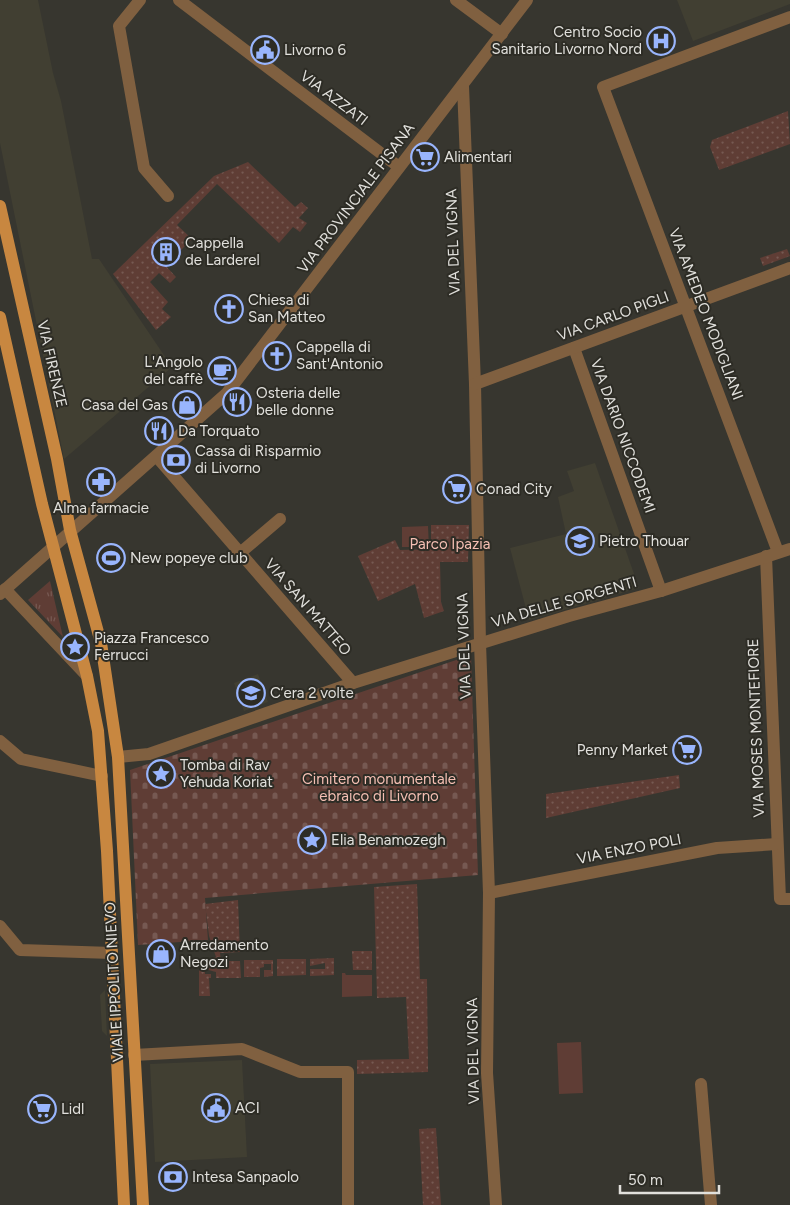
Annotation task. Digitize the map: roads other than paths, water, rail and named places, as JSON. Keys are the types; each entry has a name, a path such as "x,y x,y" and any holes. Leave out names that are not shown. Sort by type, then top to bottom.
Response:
{"main road":[{"name":"VIA FIRENZE","path":"0,206 57,459 70,530"},
{"path":"0,317 52,546 87,676 98,731 102,776"},
{"path":"70,530 101,643 118,757"},
{"name":"VIALE IPPOLITO NIEVO","path":"118,757 143,1205"},
{"name":"VIALE IPPOLITO NIEVO","path":"102,776 124,1205"}],"street":[{"path":"140,0 119,26 144,168 168,196"},
{"name":"VIA AZZATI","path":"179,0 399,167"},
{"path":"456,0 502,34"},
{"name":"VIA PROVINCIALE PISANA","path":"3,591 70,530 157,457 227,393 527,0"},
{"name":"VIA AMEDEO MODIGLIANI","path":"778,552 603,87 790,17"},
{"name":"VIA DEL VIGNA","path":"462,86 475,384 480,643 489,893 487,1073 496,1205"},
{"name":"VIA CARLO PIGLI","path":"475,384 790,268"},
{"name":"VIA DARIO NICCODEMI","path":"574,348 662,591"},
{"name":"VIA SAN MATTEO","path":"157,457 353,682"},
{"path":"240,553 280,519"},
{"name":"VIA DELLE SORGENTI","path":"118,757 149,754 353,682 480,643 662,591 778,552"},
{"name":"VIA MOSES MONTEFIORE","path":"778,552 777,844 785,899"},
{"path":"3,591 87,676"},
{"path":"0,741 21,759 102,776"},
{"name":"VIA ENZO POLI","path":"489,893 717,848 777,844"},
{"path":"0,926 20,950 112,953"},
{"path":"134,1054 242,1049 300,1072 348,1072 348,1205"},
{"path":"701,1084 711,1205"}],"place":[{"name":"Centro Socio Sanitario Livorno Nord","path":"661,41"},
{"name":"Livorno 6","path":"265,50"},
{"name":"Alimentari","path":"425,157"},
{"name":"Cappella de Larderel","path":"166,252"},
{"name":"Chiesa di San Matteo","path":"229,309"},
{"name":"Cappella di Sant'Antonio","path":"277,356"},
{"name":"L'Angolo del caffè","path":"222,371"},
{"name":"Osteria delle belle donne","path":"237,402"},
{"name":"Casa del Gas","path":"187,405"},
{"name":"Da Torquato","path":"159,431"},
{"name":"Cassa di Risparmio di Livorno","path":"176,460"},
{"name":"Alma farmacie","path":"101,482"},
{"name":"Conad City","path":"457,489"},
{"name":"Pietro Thouar","path":"580,541"},
{"name":"New popeye club","path":"111,558"},
{"name":"Piazza Francesco Ferrucci","path":"75,647"},
{"name":"C’era 2 volte","path":"251,693"},
{"name":"Penny Market","path":"687,750"},
{"name":"Tomba di Rav Yehuda Koriat","path":"161,774"},
{"name":"Elia Benamozegh","path":"312,840"},
{"name":"Arredamento Negozi","path":"161,954"},
{"name":"ACI","path":"216,1108"},
{"name":"Lidl","path":"42,1109"},
{"name":"Intesa Sanpaolo","path":"173,1177"}],"park label":[{"name":"Parco Ipazia","path":"450,544"},
{"name":"Cimitero monumentale ebraico di Livorno","path":"379,788"}]}
